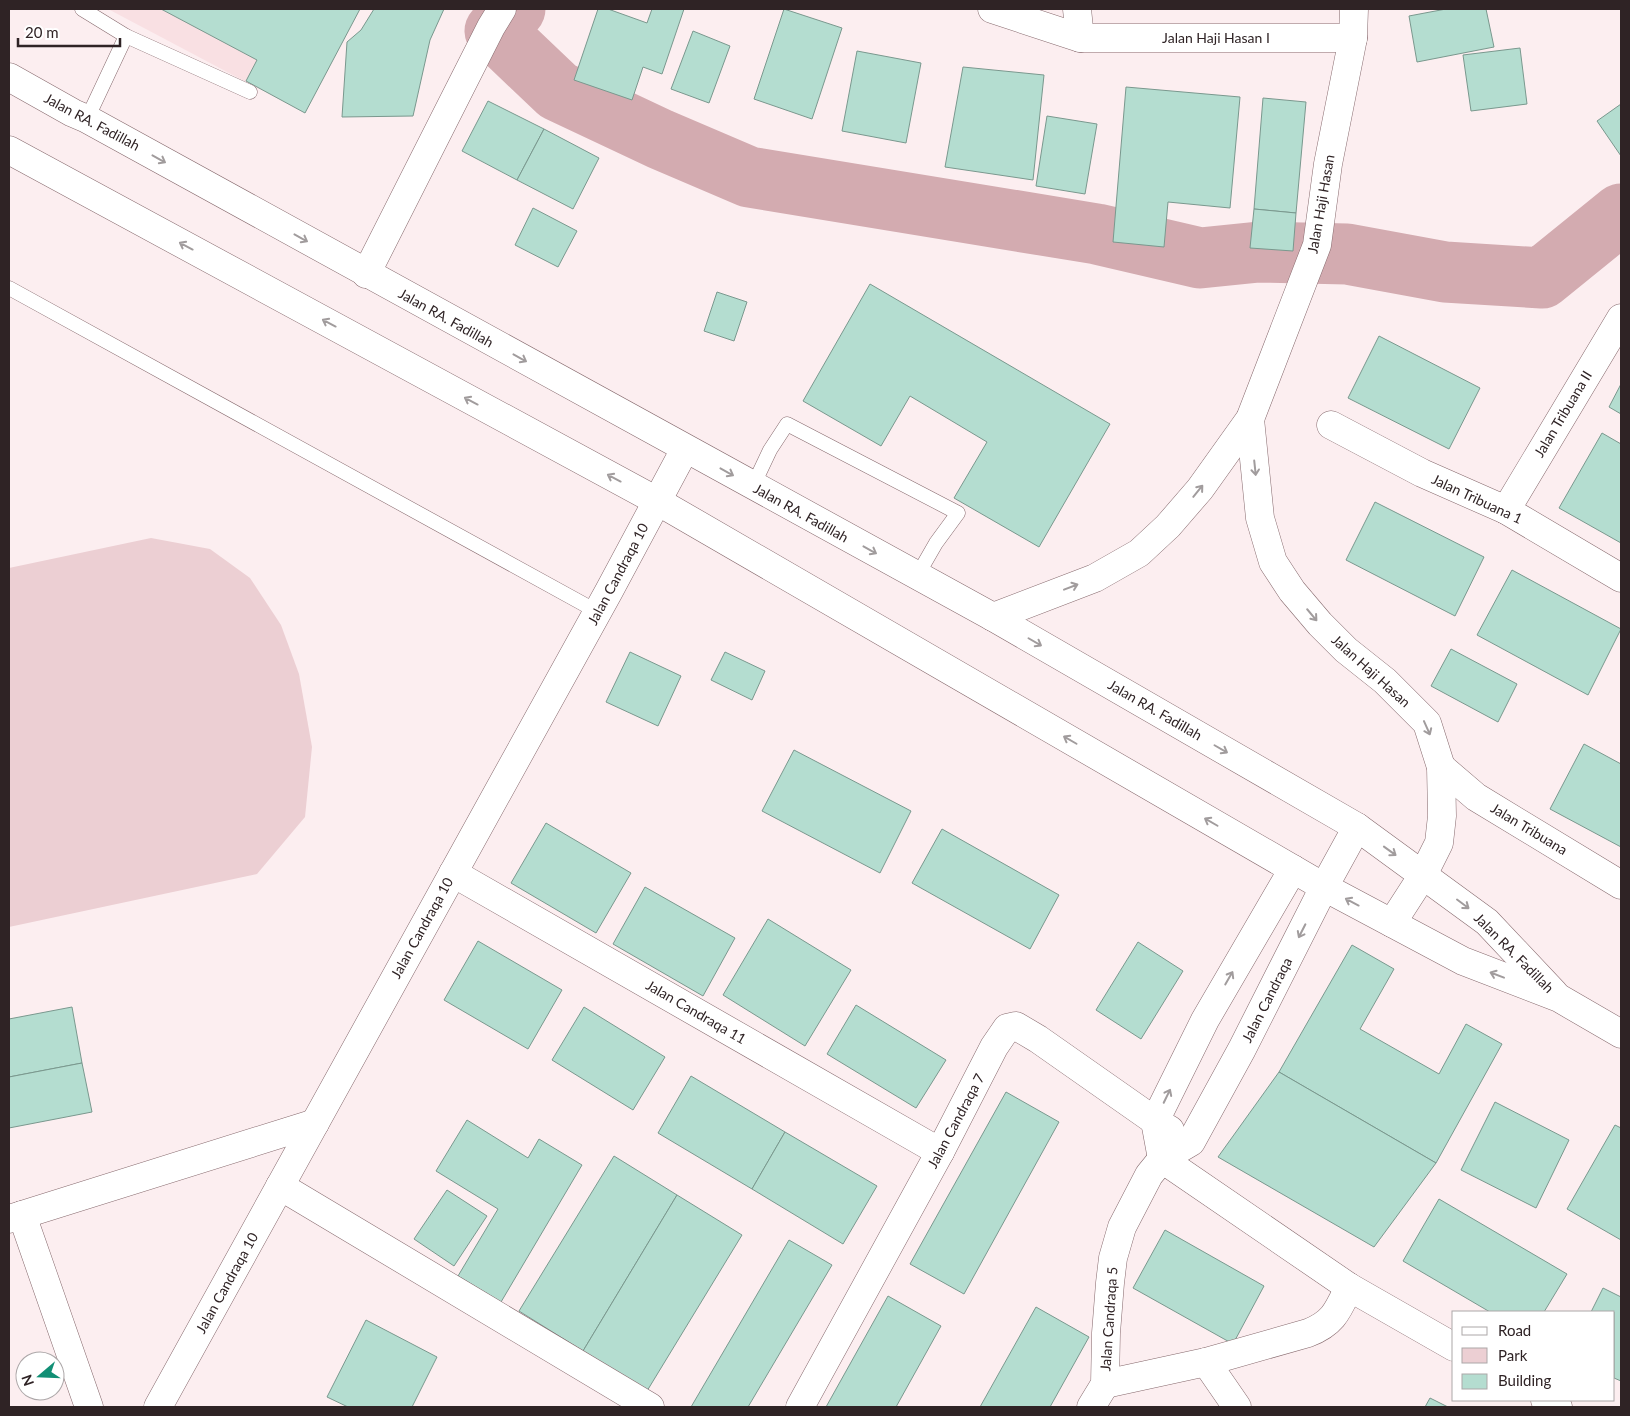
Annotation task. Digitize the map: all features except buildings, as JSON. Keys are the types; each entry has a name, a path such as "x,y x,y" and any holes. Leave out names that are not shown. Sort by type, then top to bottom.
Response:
{"street":[{"path":"366,274 491,27 502,9"},
{"name":"Jalan Haji Hasan I","path":"992,9 1080,38 1353,38"},
{"path":"1077,9 1080,38"},
{"name":"Jalan Haji Hasan","path":"993,617 1095,578 1139,553 1168,526 1200,490 1250,419 1317,245 1328,164 1353,38 1354,9"},
{"name":"Jalan RA. Fadillah","path":"9,77 993,617 1357,827 1487,922 1559,998"},
{"name":"Jalan RA. Fadillah","path":"9,150 657,501 1324,887 1463,961 1559,998 1621,1034"},
{"name":"Jalan Tribuana II","path":"1506,510 1621,318"},
{"name":"Jalan Haji Hasan","path":"1250,419 1260,518 1273,562 1292,591 1320,624 1346,650 1385,681 1427,723 1440,767 1442,816 1439,844 1423,875 1392,923"},
{"name":"Jalan Tribuana 1","path":"1331,425 1422,473 1506,510 1621,578"},
{"name":"Jalan Candraqa 10","path":"158,1407 598,612 685,449"},
{"name":"Jalan Tribuana","path":"1440,767 1476,797 1621,884"},
{"name":"Jalan Candraqa","path":"1191,1142 1242,1049 1324,887 1357,827"},
{"path":"1155,1167 1155,1121 1205,1020 1293,869"},
{"name":"Jalan Candraqa 11","path":"453,872 940,1152"},
{"name":"Jalan Candraqa 7","path":"800,1407 940,1152 994,1047 1005,1030 1016,1026 1022,1028 1155,1121 1191,1142"},
{"path":"89,1407 15,1217 315,1123"},
{"path":"1155,1167 1191,1142"},
{"path":"1155,1167 1349,1286 1452,1346"},
{"name":"Jalan Candraqa 5","path":"1091,1407 1105,1384 1106,1333 1114,1258 1122,1227 1155,1167"},
{"path":"280,1186 650,1407"},
{"path":"1105,1384 1206,1362 1319,1329 1338,1312 1349,1286"},
{"path":"1206,1362 1237,1407"},
{"path":"1547,1401 1558,1407"}],"lane":[{"path":"82,9 126,36 250,92"},
{"path":"87,119 126,36"},
{"path":"9,288 598,612"},
{"path":"753,486 770,450 787,424 958,513 936,543 917,576"}],"shaded area":[{"path":"108,9 360,9 305,113"}],"green space":[{"path":"151,538 210,549 250,578 281,625 299,674 312,747 305,817 257,874 9,927 9,568"}],"waterway":[{"path":"515,9 495,31 558,91 660,139 749,177 1097,234 1200,258 1259,252 1347,254 1445,272 1542,278 1621,214"}]}
